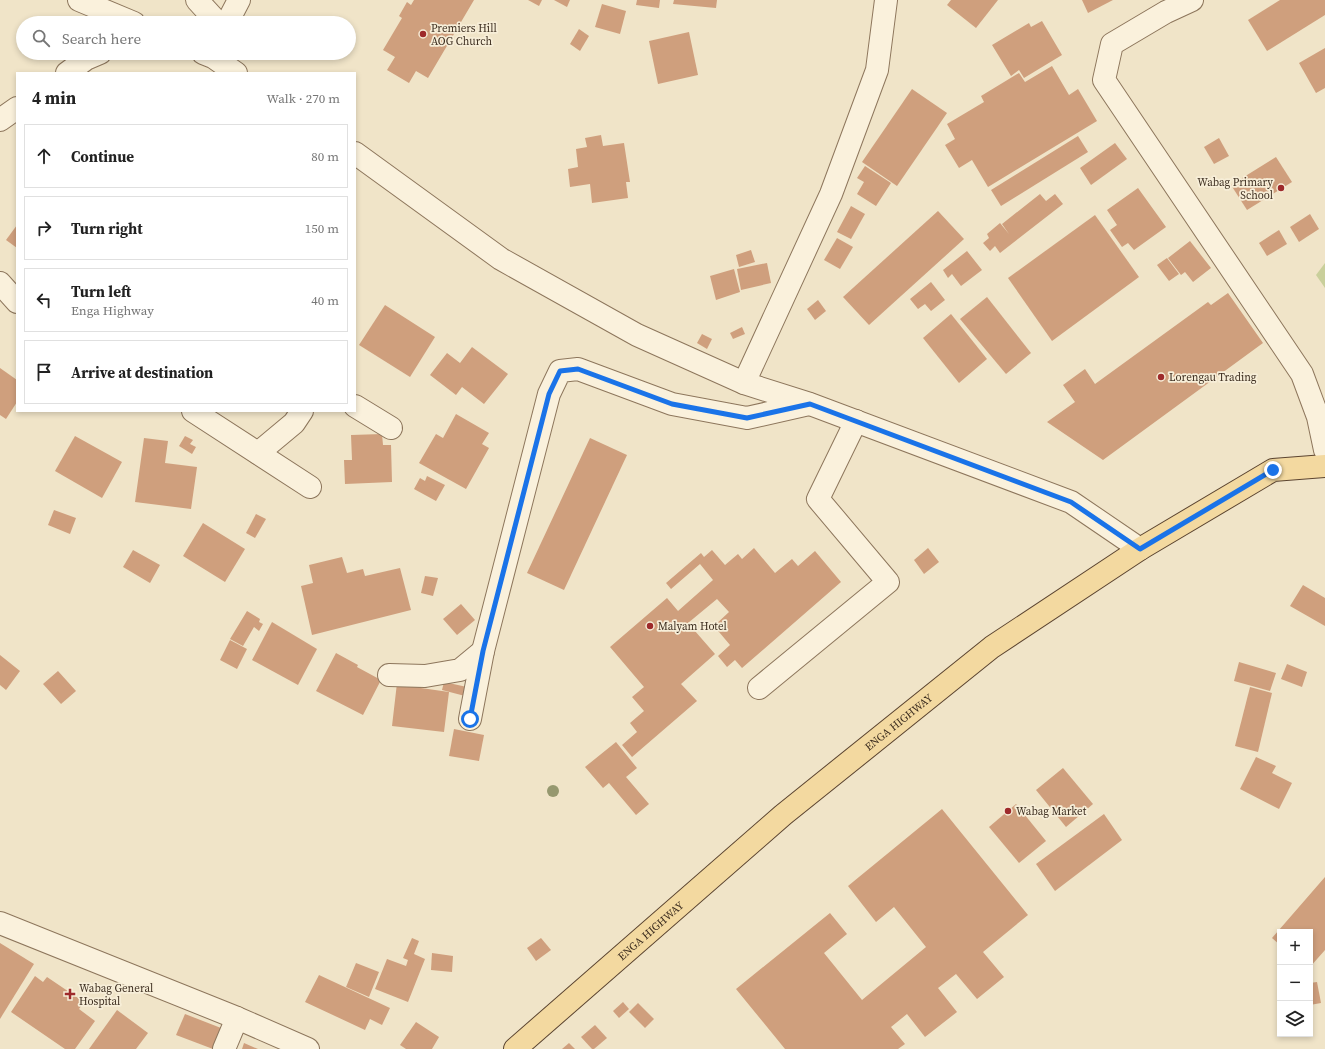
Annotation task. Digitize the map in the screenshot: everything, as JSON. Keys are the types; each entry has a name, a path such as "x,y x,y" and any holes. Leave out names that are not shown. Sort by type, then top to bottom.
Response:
{"main road":[{"name":"ENGA HIGHWAY","path":"514,1049 783,815 992,647 1140,549 1273,470 1325,466"}],"street":[{"path":"79,0 117,16"},
{"path":"197,0 212,16"},
{"path":"231,16 239,0"},
{"path":"744,383 831,194 877,70 886,0"},
{"path":"1192,0 1166,12 1112,44 1104,80 1302,374 1318,417 1325,450"},
{"path":"68,72 86,60"},
{"path":"218,60 235,72"},
{"path":"0,120 16,109"},
{"path":"356,154 501,259 637,335 744,383 810,404 1071,502 1140,549"},
{"path":"0,283 16,301"},
{"path":"470,719 483,651 549,394 560,371 578,369 672,404 747,418 810,404"},
{"path":"356,407 391,428"},
{"path":"195,412 310,487"},
{"path":"258,453 294,424 301,412"},
{"path":"759,688 888,582 818,499 856,421"},
{"path":"389,675 425,676 460,670 483,651"},
{"path":"0,923 237,1018 308,1049"},
{"path":"224,1049 237,1018"}],"green space":[{"path":"1325,263 1325,288 1316,275"}],"building":[{"name":"Premiers Hill AOG Church","path":"414,0 474,0 428,78 416,71 409,83 387,70 395,57 383,50 402,18 399,16 407,2 411,5"},
{"path":"528,0 542,0 539,6"},
{"path":"554,0 570,0 567,7"},
{"path":"637,0 660,0 659,8 636,5"},
{"path":"674,0 717,0 716,8 673,4"},
{"path":"951,0 998,0 976,28 947,5"},
{"path":"1082,0 1113,0 1088,13"},
{"path":"1280,0 1325,0 1325,15 1267,51 1248,20"},
{"path":"602,4 626,11 620,34 595,27"},
{"path":"1042,21 1062,55 1024,78 1019,70 1011,76 992,45 1029,23 1031,27"},
{"path":"579,29 589,36 580,51 570,44"},
{"path":"689,32 698,75 658,84 649,41"},
{"path":"1325,48 1325,88 1316,93 1299,63"},
{"path":"1052,66 1069,95 1078,89 1097,121 988,187 972,160 959,168 945,145 955,139 947,124 984,102 981,96 1019,73 1025,82"},
{"path":"912,89 947,113 897,186 862,162"},
{"path":"601,135 603,146 624,143 630,182 626,182 628,198 592,203 590,184 570,187 568,169 578,167 576,149 587,147 585,138"},
{"path":"1078,136 1088,152 1001,206 991,190"},
{"path":"1219,138 1229,156 1214,164 1204,147"},
{"path":"1115,143 1127,159 1091,185 1080,168"},
{"path":"1276,157 1292,182 1247,210 1231,185"},
{"path":"865,166 891,183 876,206 857,194 864,182 857,178"},
{"path":"1138,188 1166,227 1134,250 1128,243 1122,247 1110,230 1117,225 1107,210"},
{"path":"1040,194 1046,201 1055,194 1063,204 1000,253 995,246 990,251 983,243 989,238 987,234 1000,223 1009,234 1002,224"},
{"path":"851,206 865,214 851,239 837,232"},
{"path":"938,211 964,239 869,325 843,297"},
{"path":"1310,214 1319,229 1299,242 1290,227"},
{"path":"1095,215 1139,277 1052,341 1008,278"},
{"path":"16,226 16,247 6,240"},
{"path":"1279,230 1287,244 1267,256 1259,243"},
{"path":"837,238 853,247 840,269 824,260"},
{"path":"1190,241 1211,268 1193,282 1185,272 1181,275 1168,258"},
{"path":"751,250 755,262 739,267 736,255"},
{"path":"967,251 982,270 961,286 952,274 948,278 943,270"},
{"path":"1167,258 1179,274 1169,281 1157,265"},
{"path":"767,263 771,283 741,290 737,269"},
{"path":"734,269 740,292 716,300 710,276"},
{"path":"931,282 945,300 931,311 925,304 918,309 910,299"},
{"name":"Lorengau Trading","path":"1228,293 1263,343 1103,460 1047,422 1075,402 1063,385 1085,369 1095,384 1208,302 1211,305"},
{"path":"987,297 1031,353 1006,374 960,319"},
{"path":"818,300 826,311 815,320 807,309"},
{"path":"385,305 435,337 410,377 359,345"},
{"path":"951,314 987,359 959,383 923,338"},
{"path":"742,327 745,334 733,339 730,333"},
{"path":"702,334 712,339 707,349 697,343"},
{"path":"472,347 508,374 484,404 462,387 456,395 430,375 447,353 460,363"},
{"path":"0,368 16,379 16,404 6,419 0,415"},
{"path":"456,414 489,433 482,444 489,448 466,489 419,463 436,434 443,438"},
{"path":"382,434 383,445 391,445 392,482 345,484 344,460 352,460 351,435"},
{"path":"75,436 122,462 102,498 55,471"},
{"path":"185,436 193,440 190,444 196,447 192,454 179,446"},
{"path":"144,438 168,441 165,463 197,467 191,509 135,502"},
{"path":"590,438 627,455 564,590 527,573"},
{"path":"427,476 445,485 436,501 414,489 420,478 425,481"},
{"path":"54,510 76,518 70,534 48,525"},
{"path":"256,514 266,519 255,538 246,533"},
{"path":"203,523 245,549 225,582 183,556"},
{"path":"754,548 775,573 792,559 798,566 815,551 841,582 742,668 735,660 727,667 718,656 730,645 714,626 729,612 717,599 688,623 715,654 681,684 697,701 632,757 622,745 637,732 630,723 644,711 632,697 644,687 610,647 667,598 678,611 713,580 700,564 671,589 666,583 701,553 704,557 712,550 725,565 738,554 742,559"},
{"path":"928,548 939,562 924,574 914,560"},
{"path":"133,550 160,565 150,583 123,567"},
{"path":"342,557 347,573 363,569 365,576 400,568 411,610 312,635 301,586 313,583 309,565"},
{"path":"425,576 438,578 433,596 421,593"},
{"path":"1303,585 1325,598 1325,626 1290,606"},
{"path":"461,604 475,620 457,635 443,619"},
{"path":"247,611 260,619 259,622 263,624 259,631 254,627 243,646 230,639"},
{"path":"272,622 317,649 298,685 252,660"},
{"path":"230,640 247,649 237,669 220,660"},
{"path":"336,653 358,665 357,667 381,680 363,715 316,691"},
{"path":"0,655 20,671 6,690 0,685"},
{"path":"1239,662 1276,673 1270,691 1234,681"},
{"path":"1287,664 1307,672 1302,687 1281,679"},
{"path":"58,671 76,691 61,704 43,684"},
{"path":"444,682 467,687 465,696 442,690"},
{"path":"397,683 422,686 421,688 449,692 444,732 392,726"},
{"path":"1250,687 1272,693 1258,752 1235,746"},
{"path":"454,729 484,735 479,761 449,756"},
{"path":"616,742 637,768 626,777 649,804 636,815 609,783 603,788 585,767"},
{"path":"1256,757 1276,766 1272,773 1292,783 1279,809 1240,789"},
{"path":"1063,768 1093,804 1066,827 1036,790"},
{"path":"1016,804 1046,841 1019,863 989,827"},
{"path":"942,809 1028,915 983,952 1004,977 977,999 956,974 938,988 957,1012 925,1037 907,1014 891,1027 905,1044 898,1049 785,1049 736,989 830,913 847,934 824,953 862,1000 926,947 894,907 876,922 848,886"},
{"path":"1104,814 1122,840 1055,891 1036,864"},
{"path":"1325,877 1325,950 1313,964 1313,929 1280,929"},
{"path":"1277,932 1277,942 1272,938"},
{"path":"412,938 419,941 414,954 425,959 408,1002 375,989 387,959 406,966 408,960 403,958"},
{"path":"541,938 551,950 536,961 527,948"},
{"path":"0,943 34,964 0,1019"},
{"path":"432,953 453,956 452,972 431,970"},
{"path":"356,963 379,972 369,997 346,987"},
{"path":"319,975 390,1008 382,1025 370,1019 365,1030 305,1002"},
{"path":"35,976 43,982 47,977 84,1002 79,1009 95,1021 75,1049 65,1049 11,1012"},
{"path":"1317,982 1321,1003 1313,1004 1313,983"},
{"path":"623,1002 629,1009 619,1018 613,1011"},
{"path":"638,1003 654,1019 645,1028 629,1012"},
{"path":"117,1010 148,1033 136,1049 89,1049"},
{"path":"185,1014 221,1028 213,1049 176,1035"},
{"path":"416,1022 439,1037 432,1049 406,1049 400,1045"},
{"path":"595,1025 607,1038 592,1049 581,1037"},
{"path":"244,1043 258,1049 242,1049"},
{"path":"569,1043 575,1049 562,1049"}],"place":[{"name":"Premiers Hill AOG Church","path":"423,34"},
{"name":"Wabag Primary School","path":"1281,188"},
{"name":"Lorengau Trading","path":"1161,377"},
{"name":"Malyam Hotel","path":"650,626"},
{"name":"Wabag Market","path":"1008,811"},
{"name":"Wabag General Hospital","path":"70,994"}],"route":[{"path":"470,719 483,651 549,394 560,371 578,369 672,404 747,418 810,404 1071,502 1140,549 1273,470"}]}
